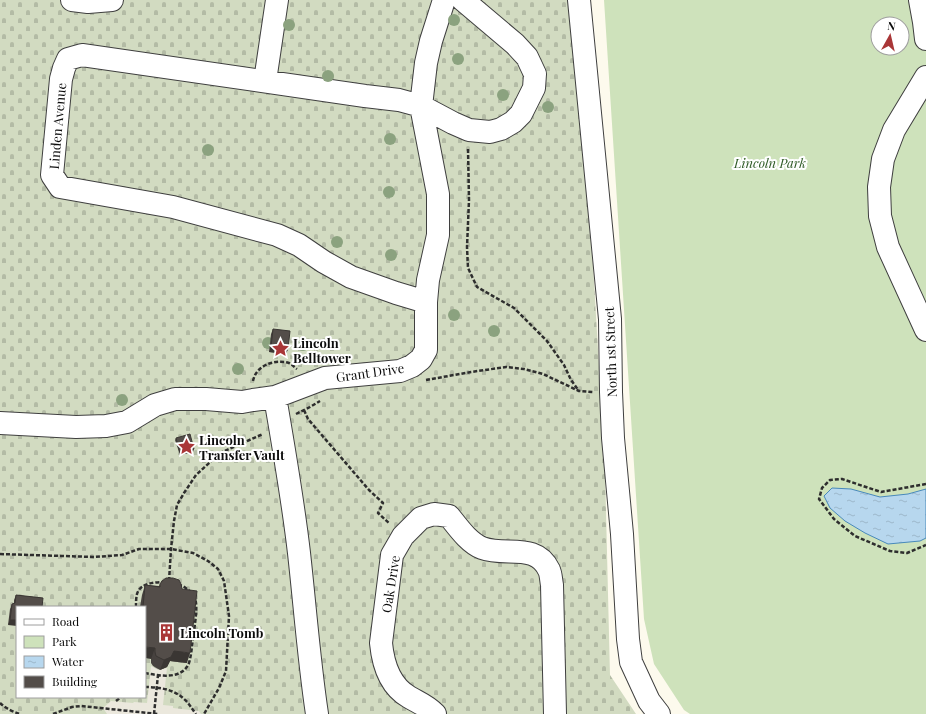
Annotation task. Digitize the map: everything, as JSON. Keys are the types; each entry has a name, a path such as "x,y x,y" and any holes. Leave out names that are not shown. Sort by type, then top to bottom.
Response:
{"street":[{"path":"72,0 88,2 112,0"},
{"path":"265,81 277,0"},
{"name":"Grant Drive","path":"0,423 76,427 106,426 127,422 155,405 176,399 206,399 242,402 316,392 325,378 400,371 412,366 421,359 426,350 426,302 428,280 438,236 438,194 433,161 421,106 426,63 444,0"},
{"name":"Linden Avenue","path":"426,302 351,277 324,262 299,245 278,235 173,206 60,187 52,175 61,79 68,59 82,55 399,100 421,106 469,130 490,132 501,129 513,122 521,114 534,88 535,74 527,57 515,44 463,0"},
{"name":"North 1st Street","path":"579,0 610,319 613,431 622,534 628,639 631,662 654,708"},
{"path":"920,0 926,39"},
{"path":"926,77 894,130 883,159 879,187 880,216 888,247 926,330"},
{"path":"275,397 299,552 317,714"},
{"name":"Oak Drive","path":"435,714 427,707 396,687 382,655 381,643 392,555 403,536 421,518 434,514 449,516 471,541 482,548 497,551 535,554 543,560 550,571 552,585 555,714"}],"path":[{"path":"469,130 468,156 470,200 467,247 468,268 477,287 514,308 547,341 564,365 571,380 579,391"},
{"path":"253,400 254,378 259,370 267,364 278,361 290,364 300,370 316,392 304,410 294,415"},
{"path":"421,381 506,367 524,369 543,374 579,391 597,392"},
{"path":"304,410 308,418 369,490 383,503 378,513 393,527"},
{"path":"136,606 137,593 143,586 158,582 169,583 171,549 177,505 196,475 220,453 259,435"},
{"path":"926,484 881,492 842,479 830,480 822,488 819,499 834,519 855,536 890,551 907,553 926,545"},
{"path":"0,554 94,557 122,555 138,549 171,549 193,553 218,569 224,581 230,616 226,671 204,714"},
{"path":"146,673 170,676 176,675 185,670 189,663 196,612 196,601 194,594 183,586 176,584"},
{"path":"154,714 158,675"},
{"path":"146,687 173,692 184,698 196,714"},
{"path":"116,701 119,698"},
{"path":"0,703 20,714"},
{"path":"53,714 72,707 81,706 158,714"}],"green space":[{"path":"0,0 569,0 593,264 605,470 610,675 636,714 0,714"},
{"name":"Lincoln Park","path":"604,0 926,0 926,714 690,714 684,710 654,664 644,619"}],"shaded area":[{"path":"151,666 159,670 167,668 163,705 173,706 173,708 199,711 201,714 107,714 103,708 111,701 147,703"}],"water":[{"path":"832,488 851,489 880,497 908,494 926,489 926,538 920,541 888,544 865,533 845,521 830,508 824,496"}],"building":[{"path":"273,329 290,331 288,349 271,347"},
{"path":"190,434 194,449 180,453 176,438"},
{"name":"Lincoln Tomb","path":"166,578 173,578 179,580 182,589 197,591 190,653 174,651 171,657 164,660 156,656 155,648 146,647 146,606 143,606 145,585 160,587 162,581"},
{"path":"16,595 43,598 42,606 16,606 16,620 10,620 12,604 15,603"}],"place":[{"name":"Lincoln Belltower","path":"280,349"},
{"name":"Lincoln Transfer Vault","path":"186,446"},
{"name":"Lincoln Tomb","path":"167,632"}]}
